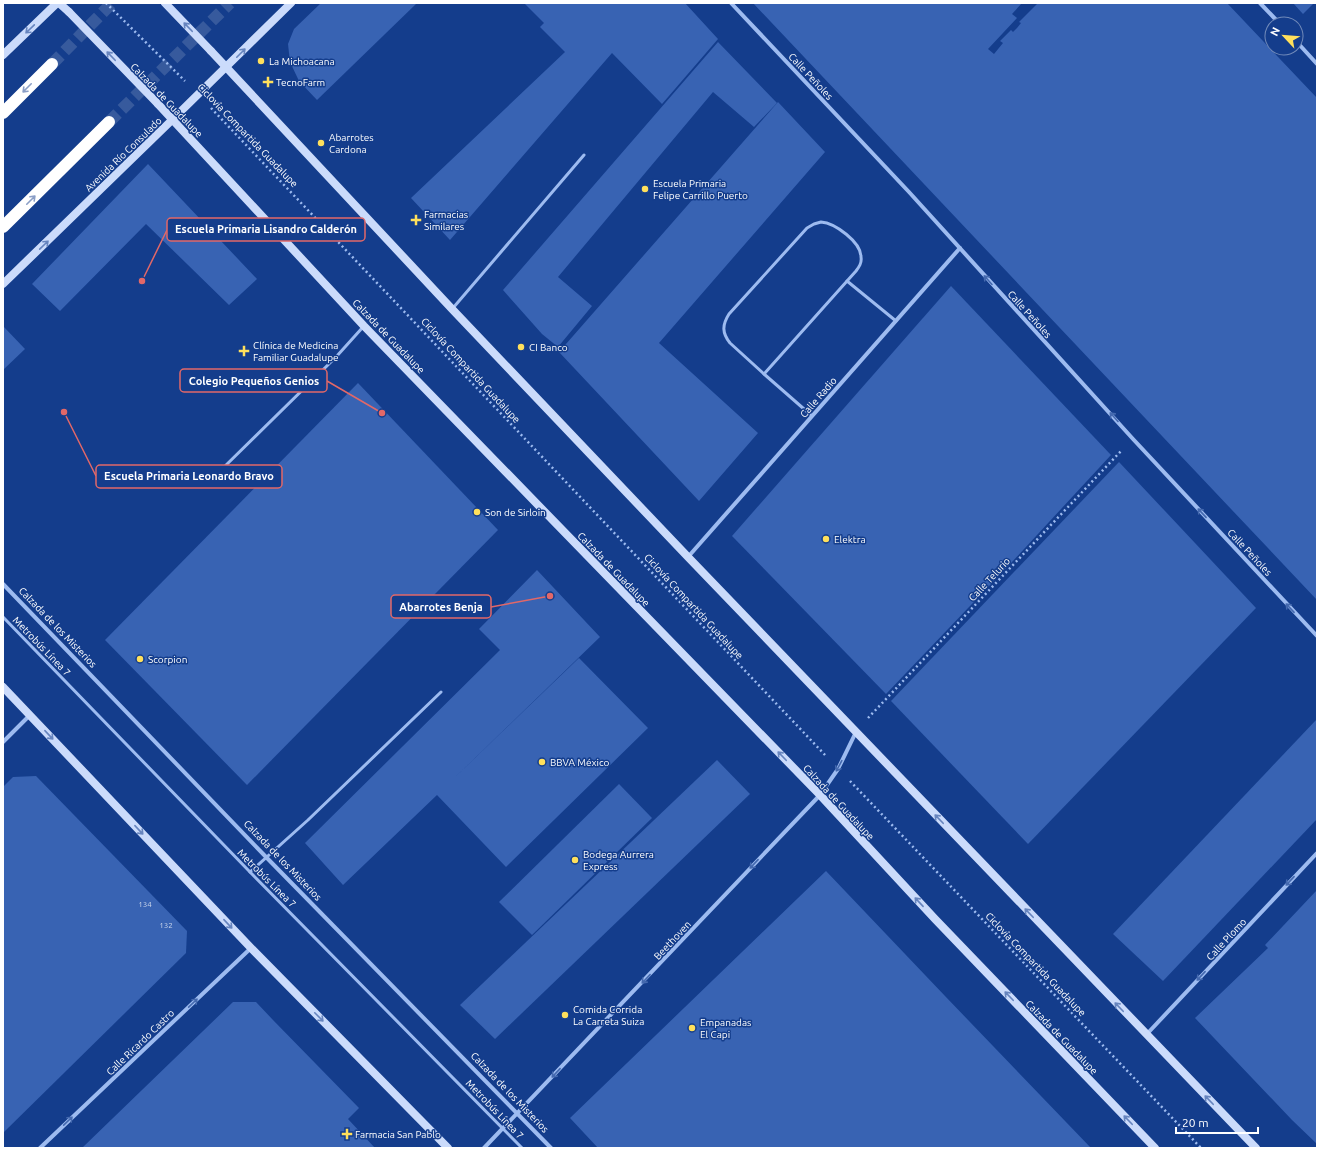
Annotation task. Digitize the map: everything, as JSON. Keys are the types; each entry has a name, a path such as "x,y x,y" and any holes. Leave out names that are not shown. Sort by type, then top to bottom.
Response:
{"highway":[{"path":"3,113 52,64"},
{"path":"3,227 109,122"}],"main road":[{"name":"Calzada de Guadalupe","path":"58,3 69,12 173,119 364,326 820,795 935,919 1155,1148"},
{"path":"3,55 58,3"},
{"path":"165,3 452,309 688,557 1256,1148"},
{"name":"Avenida Río Consulado","path":"3,284 199,95 291,3"},
{"path":"3,687 251,948 448,1148"}],"street":[{"name":"Calle Peñoles","path":"731,3 909,192 1133,439 1317,636"},
{"path":"1260,3 1272,16"},
{"path":"1304,50 1317,64"},
{"name":"Calle Radio","path":"688,557 960,248"},
{"name":"Calzada de los Misterios","path":"3,584 267,858 551,1148"},
{"path":"3,742 30,716"},
{"name":"Beethoven","path":"484,1148 504,1129 820,795 838,769 856,731"},
{"name":"Calle Plomo","path":"1146,1035 1317,853"},
{"name":"Calle Ricardo Castro","path":"40,1148 251,948"}],"lane":[{"path":"452,309 584,155"},
{"path":"764,374 847,281 860,264 862,256 859,248 850,238 829,222 821,222 808,228 729,314 724,321 723,329 725,337 730,343 764,374 812,416"},
{"path":"847,281 896,321"},
{"path":"221,470 336,358 364,326"},
{"name":"Metrobús Línea 7","path":"3,618 250,872 522,1148"},
{"path":"250,872 267,858 441,692"}],"path":[{"name":"Ciclovía Compartida Guadalupe","path":"106,3 199,95 822,752"},
{"name":"Calle Telurio","path":"856,731 1133,439"},
{"name":"Ciclovía Compartida Guadalupe","path":"860,792 1201,1148"}],"building":[{"path":"321,3 417,3 317,100 299,81 290,62 288,44 294,29"},
{"path":"524,3 685,3 718,39 662,104 612,53 450,240 411,198 565,52 540,27 544,23"},
{"path":"753,3 1022,3 1012,14 1017,18 988,49 994,54 1003,43 1000,41 1011,30 1013,32 1017,28 1021,23 1019,22 1038,3 1227,3 1264,42 1264,56 1277,56 1317,98 1317,600"},
{"path":"1293,3 1314,3 1303,14"},
{"path":"718,42 777,103 754,127 713,92 558,277 592,306 558,347 542,334 503,290"},
{"path":"778,102 825,152 659,343 758,433 699,501 559,352"},
{"path":"148,164 257,279 229,305 146,224 60,311 32,284"},
{"path":"951,286 1111,455 1012,562 886,694 732,536"},
{"path":"3,326 25,349 3,370"},
{"path":"358,383 498,530 247,785 105,640"},
{"path":"1119,462 1256,608 1028,844 891,701"},
{"path":"537,570 600,637 448,784 579,658 648,728 506,867 437,795 343,885 305,843 500,650 479,629"},
{"path":"1317,719 1317,819 1163,981 1113,934"},
{"path":"717,760 750,794 495,1039 460,1005"},
{"path":"36,776 187,931 186,953 3,1133 3,787 13,777"},
{"name":"Bodega Aurrera Express","path":"619,784 652,818 532,935 499,902"},
{"path":"826,871 1091,1148 598,1148 570,1118"},
{"path":"1317,890 1317,1144 1292,1120 1195,1018 1268,948 1265,945"},
{"path":"233,1002 256,1002 359,1108 348,1119 375,1148 82,1148"}],"tunnel":[{"path":"52,64 112,3"},
{"path":"109,122 230,3"}],"place":[{"name":"La Michoacana","path":"261,61"},
{"name":"TecnoFarm","path":"268,82"},
{"name":"Abarrotes Cardona","path":"321,143"},
{"name":"Escuela Primaria Felipe Carrillo Puerto","path":"645,189"},
{"name":"Farmacias Similares","path":"416,220"},
{"name":"Escuela Primaria Lisandro Calderón","path":"142,281"},
{"name":"CI Banco","path":"521,347"},
{"name":"Clínica de Medicina Familiar Guadalupe","path":"244,351"},
{"name":"Escuela Primaria Leonardo Bravo","path":"64,412"},
{"name":"Colegio Pequeños Genios","path":"382,413"},
{"name":"Son de Sirloin","path":"477,512"},
{"name":"Elektra","path":"826,539"},
{"name":"Abarrotes Benja","path":"550,596"},
{"name":"Scorpion","path":"140,659"},
{"name":"BBVA México","path":"542,762"},
{"name":"Bodega Aurrera Express","path":"575,860"},
{"name":"Comida Corrida La Carreta Suiza","path":"565,1015"},
{"name":"Empanadas El Capi","path":"692,1028"},
{"name":"Farmacia San Pablo","path":"347,1134"}]}
